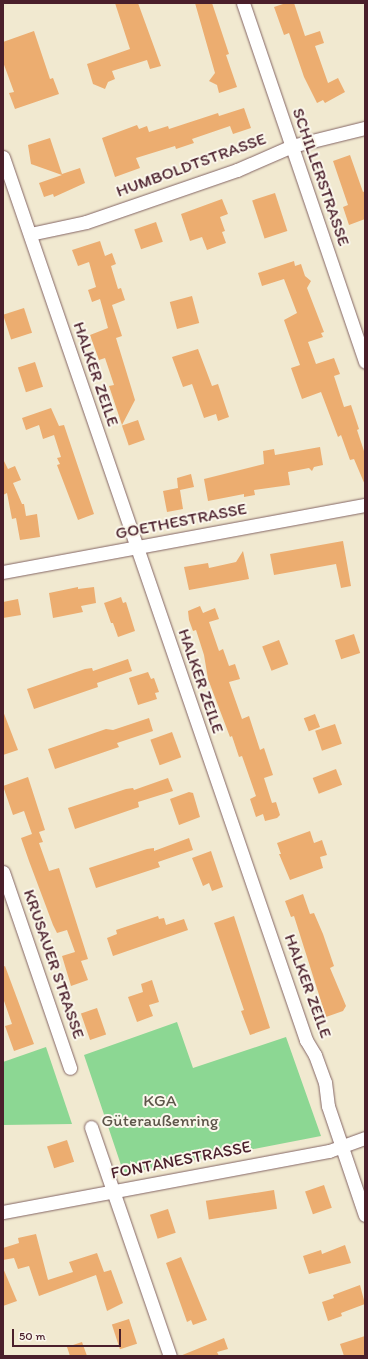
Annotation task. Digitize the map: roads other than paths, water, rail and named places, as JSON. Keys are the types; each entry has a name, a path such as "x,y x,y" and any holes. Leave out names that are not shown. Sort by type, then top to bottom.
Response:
{"street":[{"name":"SCHILLERSTRASSE","path":"243,3 365,362"},
{"name":"HUMBOLDTSTRASSE","path":"30,234 86,222 237,170 292,146 365,128"},
{"name":"HALKER ZEILE","path":"3,158 306,1040 315,1055 325,1082 328,1106 365,1215"},
{"name":"GOETHESTRASSE","path":"3,572 365,504"},
{"name":"KRUSAUER STRASSE","path":"3,872 70,1068"},
{"path":"91,1127 170,1356"},
{"name":"FONTANESTRASSE","path":"3,1212 341,1146 365,1138"}],"park label":[{"name":"KGA Güteraußenring","path":"160,1111"}]}
